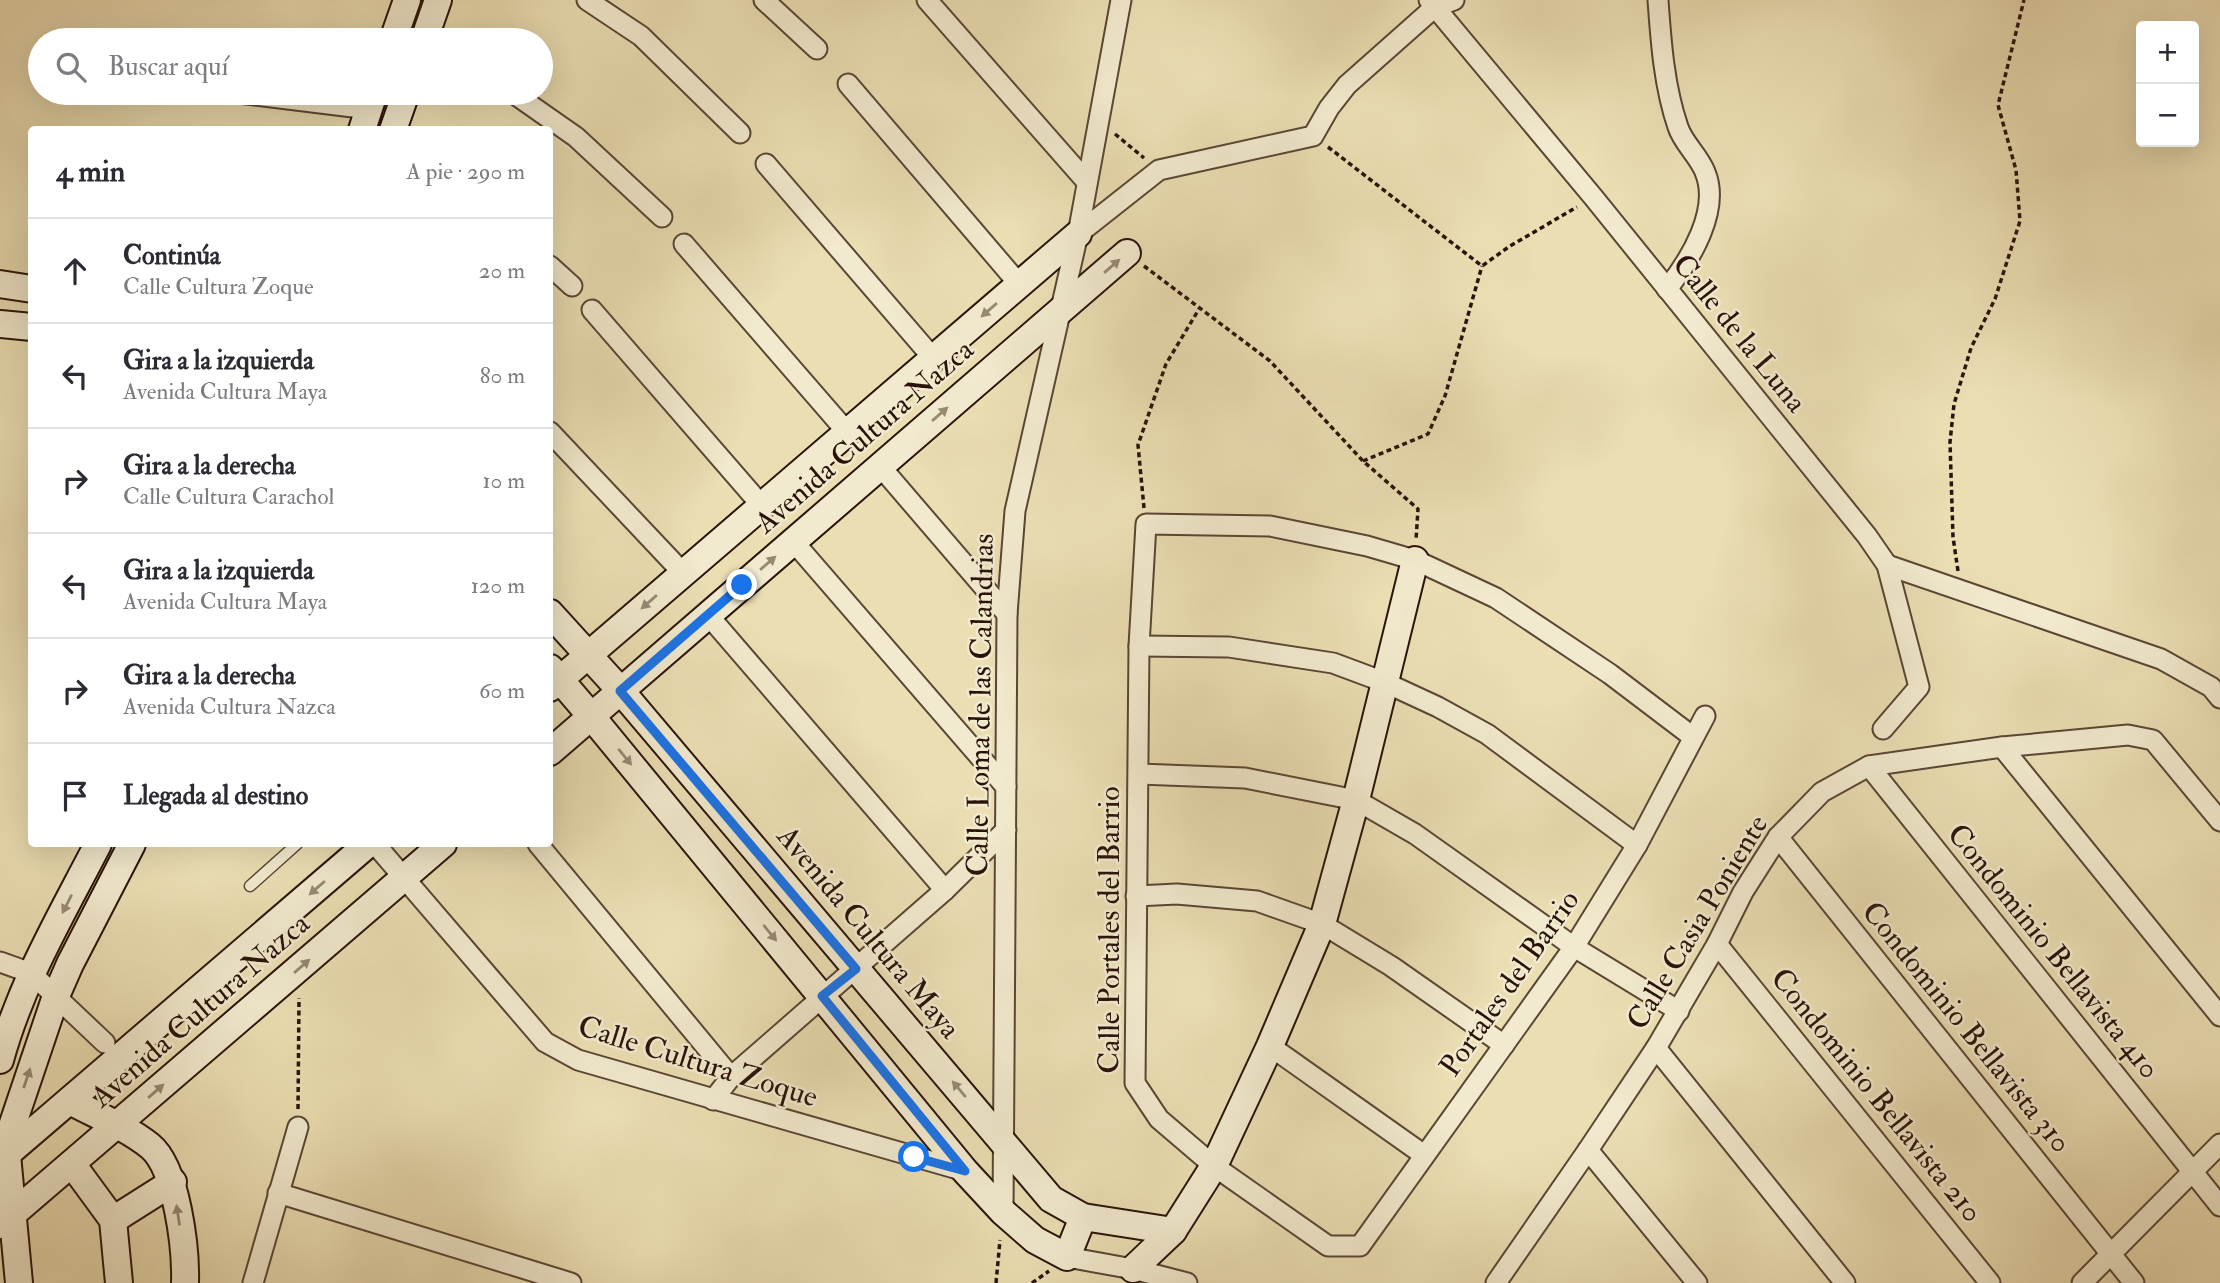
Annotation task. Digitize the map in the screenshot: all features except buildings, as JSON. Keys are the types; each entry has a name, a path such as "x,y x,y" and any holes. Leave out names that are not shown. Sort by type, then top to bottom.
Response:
{"street":[{"path":"397,28 407,0"},
{"path":"429,28 438,0"},
{"path":"587,0 641,36 740,133"},
{"path":"764,0 817,49"},
{"path":"927,0 1086,181"},
{"name":"Calle Loma de las Calandrias","path":"1003,1212 1007,614 1015,511 1078,234 1121,0"},
{"path":"1078,234 1159,170 1314,136 1329,108 1347,85 1432,4 1454,0"},
{"path":"1658,0 1663,65 1678,128 1706,173 1710,198 1700,232 1678,275 1667,289"},
{"name":"Calle de la Luna","path":"1432,4 1594,198 1867,536 1887,565 1919,687 1883,729"},
{"path":"848,84 1019,284"},
{"path":"330,105 368,110"},
{"path":"394,126 402,105"},
{"path":"530,105 576,137 662,216"},
{"path":"766,163 933,358"},
{"name":"Avenida Cultura Nazca","path":"553,679 589,654 1078,234"},
{"path":"684,244 847,432"},
{"name":"Avenida Cultura Nazca","path":"553,749 1127,253"},
{"path":"553,269 572,286"},
{"path":"0,284 28,288"},
{"path":"592,310 762,506"},
{"path":"0,324 28,327"},
{"path":"553,435 683,573"},
{"path":"880,466 1007,614"},
{"path":"1146,524 1270,526 1367,546 1415,560 1496,598 1610,674 1693,737"},
{"name":"Calle Portales del Barrio","path":"1146,524 1139,646 1135,1083 1159,1119 1214,1166 1328,1246"},
{"path":"793,541 1006,787"},
{"path":"1133,1269 1173,1231 1214,1166 1270,1046 1322,924 1356,800 1415,560"},
{"path":"1887,565 2161,659 2211,687 2220,698"},
{"path":"708,615 945,890"},
{"name":"Avenida Cultura Maya","path":"553,616 589,654 1051,1199 1083,1217 1173,1231"},
{"path":"1139,646 1229,646 1333,663 1384,682 1487,734 1637,845"},
{"path":"553,679 591,716 965,1171 1003,1212 1035,1240 1067,1257 1133,1269 1187,1283"},
{"name":"Portales del Barrio","path":"1328,1246 1360,1246 1574,947 1637,845 1706,716"},
{"name":"Calle Casia Poniente","path":"1496,1283 1656,1048 1717,944 1743,892 1778,837 1822,792 1868,766 2002,747 2128,735 2153,740 2220,821"},
{"path":"2002,747 2220,1016"},
{"name":"Condominio Bellavista 410","path":"1868,766 2220,1206"},
{"path":"1139,774 1245,778 1356,800 1415,834 1574,947 1679,1011"},
{"path":"713,1100 732,1077 945,890 1006,830"},
{"name":"Condominio Bellavista 310","path":"1778,837 2134,1283"},
{"path":"0,1060 9,1028 32,973 96,847"},
{"path":"19,1283 6,1221 3,1158 6,1143 56,996 130,847"},
{"name":"Avenida Cultura Nazca","path":"3,1158 365,847"},
{"name":"Calle Cultura Zoque","path":"378,847 545,1041 578,1060 965,1171"},
{"name":"Avenida Cultura Nazca","path":"6,1221 439,847"},
{"path":"540,847 732,1077"},
{"path":"1136,895 1177,894 1257,901 1322,924 1391,966 1504,1045"},
{"name":"Condominio Bellavista 210","path":"1717,944 1990,1283"},
{"path":"0,962 32,973 105,1043"},
{"path":"1270,1046 1424,1155"},
{"path":"1656,1048 1845,1283"},
{"path":"70,1101 152,1147 173,1182 186,1262 186,1283"},
{"path":"253,1283 298,1126"},
{"path":"2082,1283 2220,1144"},
{"path":"1588,1150 1698,1283"},
{"path":"72,1164 113,1220 119,1283"},
{"path":"113,1220 173,1182"},
{"path":"278,1193 571,1283"},
{"path":"1067,1257 1083,1217"}],"lane":[{"path":"250,886 294,847"}],"path":[{"path":"1960,589 1953,537 1951,429 1954,404 1971,348 1995,299 2020,221 2016,170 1998,105 2024,0"},
{"path":"1097,120 1159,170"},
{"path":"1314,136 1482,266"},
{"path":"1363,461 1428,433 1446,396 1482,266 1510,246 1594,198"},
{"path":"1127,253 1270,361 1363,461 1418,509 1415,560"},
{"path":"1146,524 1138,445 1166,364 1199,309"},
{"path":"298,1126 299,968"},
{"path":"996,1283 1003,1212"}],"route":[{"path":"742,585 620,691 856,969 822,996 965,1171 914,1157"}]}
